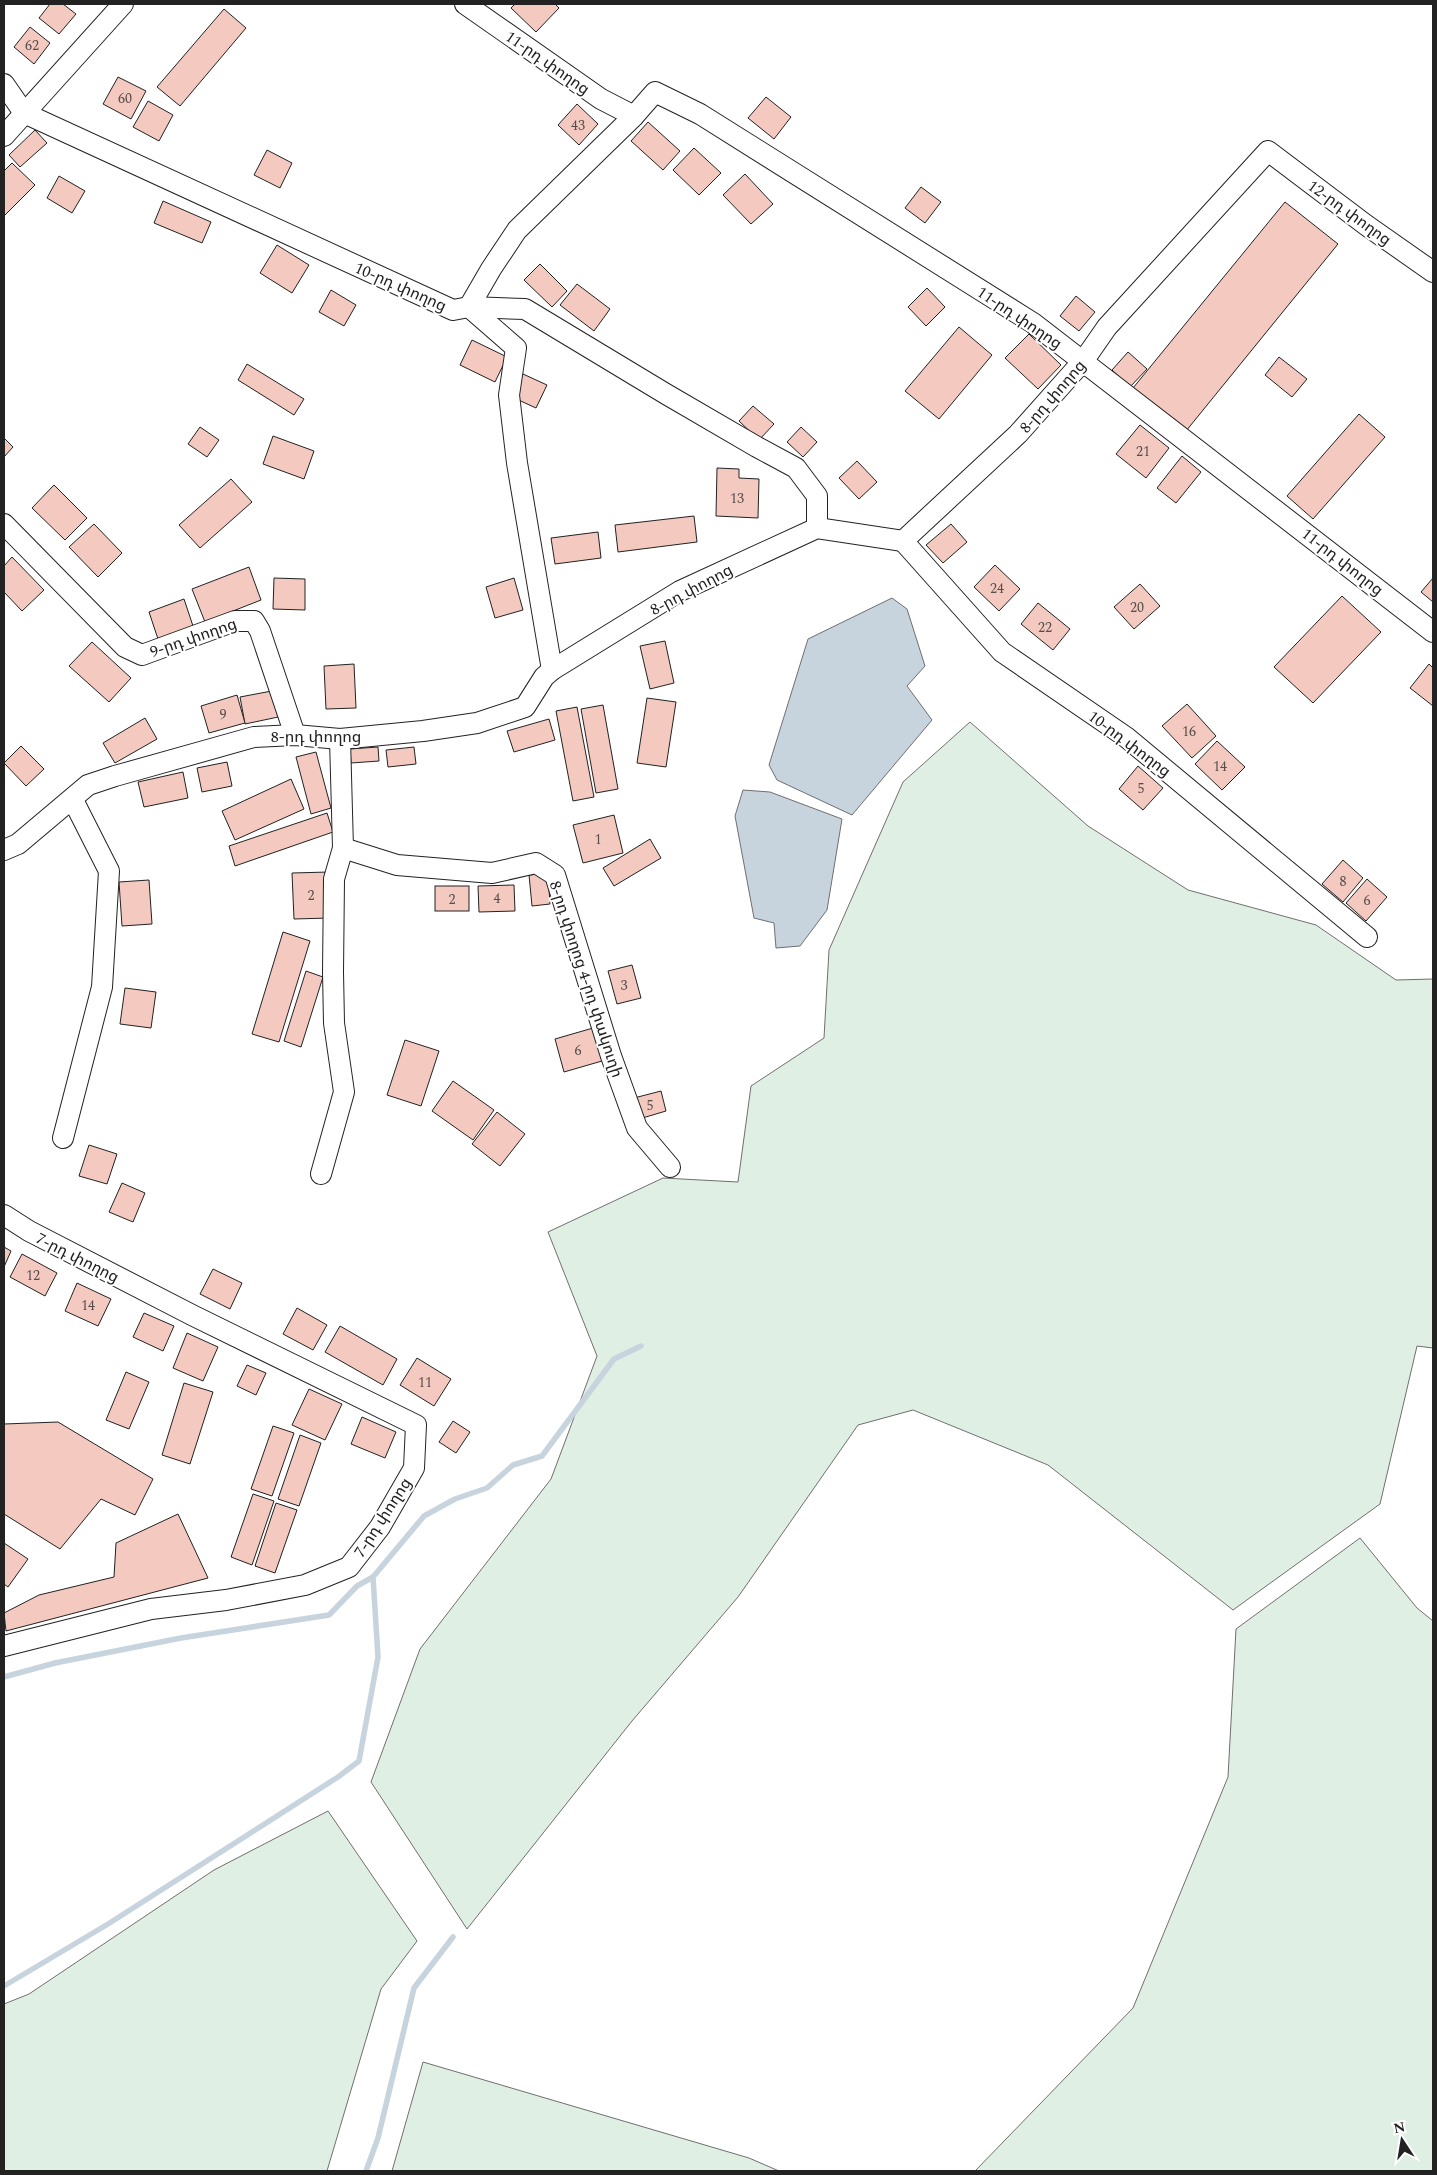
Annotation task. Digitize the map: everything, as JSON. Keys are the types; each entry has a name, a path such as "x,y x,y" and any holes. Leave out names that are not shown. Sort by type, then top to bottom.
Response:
{"street":[{"path":"4,136 123,4"},
{"name":"11-րդ փողոց","path":"465,4 600,99 634,116 655,92 700,114 1016,312 1084,360 1433,632"},
{"path":"4,84 24,113"},
{"name":"10-րդ փողոց","path":"24,113 453,310 469,308 525,309 756,448 796,468 817,496 817,528"},
{"path":"552,670 519,473 509,395 516,348 469,308 491,269 517,230 634,116"},
{"name":"8-րդ փողոց","path":"902,541 1018,434 1084,360 1107,327 1268,151"},
{"name":"12-րդ փողոց","path":"1268,151 1366,225 1433,272"},
{"name":"9-րդ փողոց","path":"4,524 125,647 142,655 235,621 254,621 260,631 295,735"},
{"path":"817,528 902,541"},
{"name":"8-րդ փողոց","path":"4,850 18,844 73,800 88,785 254,737 295,735 340,739 423,732 477,723 525,707 544,677 552,670 680,591 817,528"},
{"name":"10-րդ փողոց","path":"902,541 1002,652 1126,737 1367,937"},
{"path":"322,1174 344,1092 334,1023 333,972 334,880 343,848 340,739"},
{"path":"62,1138 102,987 109,871 73,800"},
{"name":"8-րդ փողոց 4-րդ փակուղի","path":"343,848 397,865 492,873 536,863 556,875 611,1056 637,1128 670,1167"},
{"name":"7-րդ փողոց","path":"4,1215 29,1231 192,1315 416,1425 414,1468 380,1527 349,1567 306,1584 226,1600 151,1610 4,1646"}],"green space":[{"path":"970,722 1088,826 1188,890 1316,925 1396,980 1433,979 1433,1348 1417,1346 1380,1504 1233,1610 1048,1465 913,1410 858,1425 738,1597 632,1721 467,1929 371,1782 420,1649 551,1479 597,1356 548,1232 663,1178 738,1182 751,1086 824,1038 829,950 903,782"},
{"path":"1360,1538 1417,1608 1433,1621 1433,2171 975,2171 1133,2008 1228,1777 1236,1629"},
{"path":"328,1811 417,1941 381,1989 327,2171 4,2171 4,2004 29,1994 214,1870"},
{"path":"423,2062 749,2158 779,2171 392,2171"}],"shaded area":[{"path":"892,598 907,609 925,666 907,686 932,720 852,815 777,780 769,765 808,639"},
{"path":"743,790 770,792 842,819 827,910 800,946 776,948 774,923 754,918 735,816"}],"building":[{"path":"50,4 63,4 76,14 59,34 39,18"},
{"path":"515,4 555,4 559,8 536,32 511,8"},
{"path":"224,9 246,28 180,106 157,87"},
{"path":"30,27 50,43 34,64 14,47"},
{"path":"118,77 146,91 131,119 103,104"},
{"path":"766,97 791,117 774,139 748,118"},
{"path":"148,101 173,115 159,141 133,127"},
{"path":"577,104 598,124 579,145 558,125"},
{"path":"648,122 680,151 663,170 631,141"},
{"path":"35,130 47,143 20,167 9,155"},
{"path":"694,148 721,173 699,195 673,170"},
{"path":"267,150 292,163 280,188 254,175"},
{"path":"12,163 35,185 4,216 4,171"},
{"path":"745,174 773,204 751,224 723,195"},
{"path":"59,176 85,191 72,213 47,198"},
{"path":"921,187 941,202 925,223 905,208"},
{"path":"163,201 211,222 202,243 154,223"},
{"path":"1285,202 1338,244 1186,431 1133,388"},
{"path":"277,245 309,265 292,293 260,273"},
{"path":"540,264 567,291 552,307 524,280"},
{"path":"577,284 610,309 594,331 560,305"},
{"path":"927,288 945,307 926,326 908,307"},
{"path":"331,290 356,305 344,326 319,312"},
{"path":"1076,296 1095,312 1079,331 1060,316"},
{"path":"959,327 992,355 939,419 905,391"},
{"path":"1029,334 1061,365 1038,389 1005,358"},
{"path":"472,340 507,357 495,382 460,365"},
{"path":"1128,352 1147,369 1130,387 1112,370"},
{"path":"1279,357 1307,379 1292,397 1265,375"},
{"path":"247,364 304,399 294,415 238,380"},
{"path":"523,374 547,385 536,408 512,397"},
{"path":"753,406 774,424 759,440 739,421"},
{"path":"1359,414 1385,437 1313,519 1287,496"},
{"path":"1140,425 1169,448 1146,478 1116,454"},
{"path":"200,427 219,440 207,457 188,444"},
{"path":"801,427 817,442 803,457 787,442"},
{"path":"273,436 314,451 304,479 263,464"},
{"path":"4,438 13,447 4,457"},
{"path":"1182,456 1201,472 1176,503 1157,488"},
{"path":"857,461 877,482 859,499 839,478"},
{"path":"717,468 739,469 739,478 759,479 758,518 716,516"},
{"path":"231,479 252,502 200,548 179,525"},
{"path":"54,485 87,518 65,540 32,508"},
{"path":"694,516 697,542 618,552 615,525"},
{"path":"94,524 122,553 98,577 69,547"},
{"path":"951,524 967,542 943,563 926,545"},
{"path":"598,532 601,558 555,564 551,538"},
{"path":"12,557 44,590 22,611 4,592 4,566"},
{"path":"995,565 1020,589 999,611 974,587"},
{"path":"249,567 261,600 205,622 192,589"},
{"path":"274,578 305,579 305,610 273,609"},
{"path":"514,578 523,610 495,618 486,587"},
{"path":"1433,578 1433,602 1421,592"},
{"path":"1140,584 1160,606 1134,629 1114,607"},
{"path":"1342,596 1381,632 1313,703 1274,667"},
{"path":"184,599 193,626 158,639 149,612"},
{"path":"1038,603 1070,629 1053,650 1021,624"},
{"path":"665,641 674,683 650,689 640,646"},
{"path":"92,642 131,678 109,702 69,666"},
{"path":"354,664 356,708 326,709 324,666"},
{"path":"1429,664 1433,668 1433,706 1410,688"},
{"path":"277,690 283,716 245,724 240,697"},
{"path":"237,695 245,723 209,733 201,706"},
{"path":"647,698 676,702 666,767 637,763"},
{"path":"1187,704 1216,736 1192,758 1162,726"},
{"path":"603,705 618,789 596,793 581,709"},
{"path":"577,707 594,797 573,801 556,711"},
{"path":"145,718 157,739 115,763 103,743"},
{"path":"549,719 555,740 514,752 507,731"},
{"path":"1217,741 1245,767 1222,790 1195,764"},
{"path":"21,746 44,769 26,786 4,763"},
{"path":"378,747 379,761 351,763 350,749"},
{"path":"414,747 416,764 388,767 386,750"},
{"path":"316,752 331,808 311,814 296,757"},
{"path":"227,762 232,786 202,792 197,768"},
{"path":"1138,766 1163,788 1143,810 1119,789"},
{"path":"183,772 188,798 144,807 138,782"},
{"path":"291,779 304,809 235,840 222,811"},
{"path":"327,813 333,832 235,866 229,846"},
{"path":"614,815 623,853 583,863 573,825"},
{"path":"650,839 661,858 614,886 603,868"},
{"path":"1343,860 1363,878 1343,902 1322,884"},
{"path":"329,872 330,918 294,919 292,873"},
{"path":"548,873 550,904 532,906 529,875"},
{"path":"1367,879 1387,897 1366,921 1346,903"},
{"path":"149,880 152,924 122,926 119,882"},
{"path":"514,885 515,911 479,912 478,886"},
{"path":"435,886 469,886 469,911 435,911"},
{"path":"283,932 310,941 279,1042 252,1034"},
{"path":"632,965 641,998 617,1004 608,971"},
{"path":"306,971 323,977 301,1047 284,1041"},
{"path":"125,988 156,992 151,1028 120,1024"},
{"path":"593,1028 602,1061 564,1072 555,1039"},
{"path":"405,1040 439,1051 421,1106 387,1095"},
{"path":"453,1081 494,1110 473,1140 432,1111"},
{"path":"661,1091 666,1111 639,1119 634,1098"},
{"path":"497,1112 525,1134 500,1166 472,1144"},
{"path":"89,1145 117,1154 107,1184 79,1176"},
{"path":"122,1183 145,1193 133,1222 109,1212"},
{"path":"4,1247 11,1251 4,1267"},
{"path":"22,1254 57,1273 45,1296 10,1277"},
{"path":"213,1269 242,1283 230,1309 200,1294"},
{"path":"77,1283 111,1299 98,1326 65,1311"},
{"path":"297,1308 327,1325 313,1350 283,1334"},
{"path":"144,1313 174,1326 163,1351 133,1337"},
{"path":"340,1326 397,1359 383,1385 325,1352"},
{"path":"187,1333 218,1347 203,1381 173,1368"},
{"path":"417,1358 451,1379 434,1406 400,1385"},
{"path":"247,1365 266,1373 256,1395 237,1386"},
{"path":"126,1372 149,1382 129,1429 106,1420"},
{"path":"184,1383 213,1392 190,1464 162,1455"},
{"path":"309,1389 342,1404 325,1440 292,1425"},
{"path":"362,1417 396,1432 385,1458 351,1444"},
{"path":"453,1421 470,1432 456,1453 439,1442"},
{"path":"58,1422 153,1479 135,1515 101,1499 60,1549 4,1514 4,1424"},
{"path":"273,1426 294,1433 272,1496 251,1489"},
{"path":"300,1435 321,1443 299,1506 278,1499"},
{"path":"253,1494 274,1501 252,1565 231,1557"},
{"path":"276,1503 297,1510 275,1573 255,1566"},
{"path":"178,1514 208,1578 6,1631 4,1613 39,1595 114,1577 116,1543"},
{"path":"4,1543 28,1559 8,1587 4,1584"}],"waterway":[{"path":"4,1677 55,1663 181,1638 329,1615 357,1586 373,1577 424,1516 455,1499 487,1488 513,1465 542,1456 614,1359 641,1346"},
{"path":"4,1986 108,1924 338,1777 359,1761 378,1657 373,1577"},
{"path":"366,2171 378,2138 414,1988 453,1937"}]}
